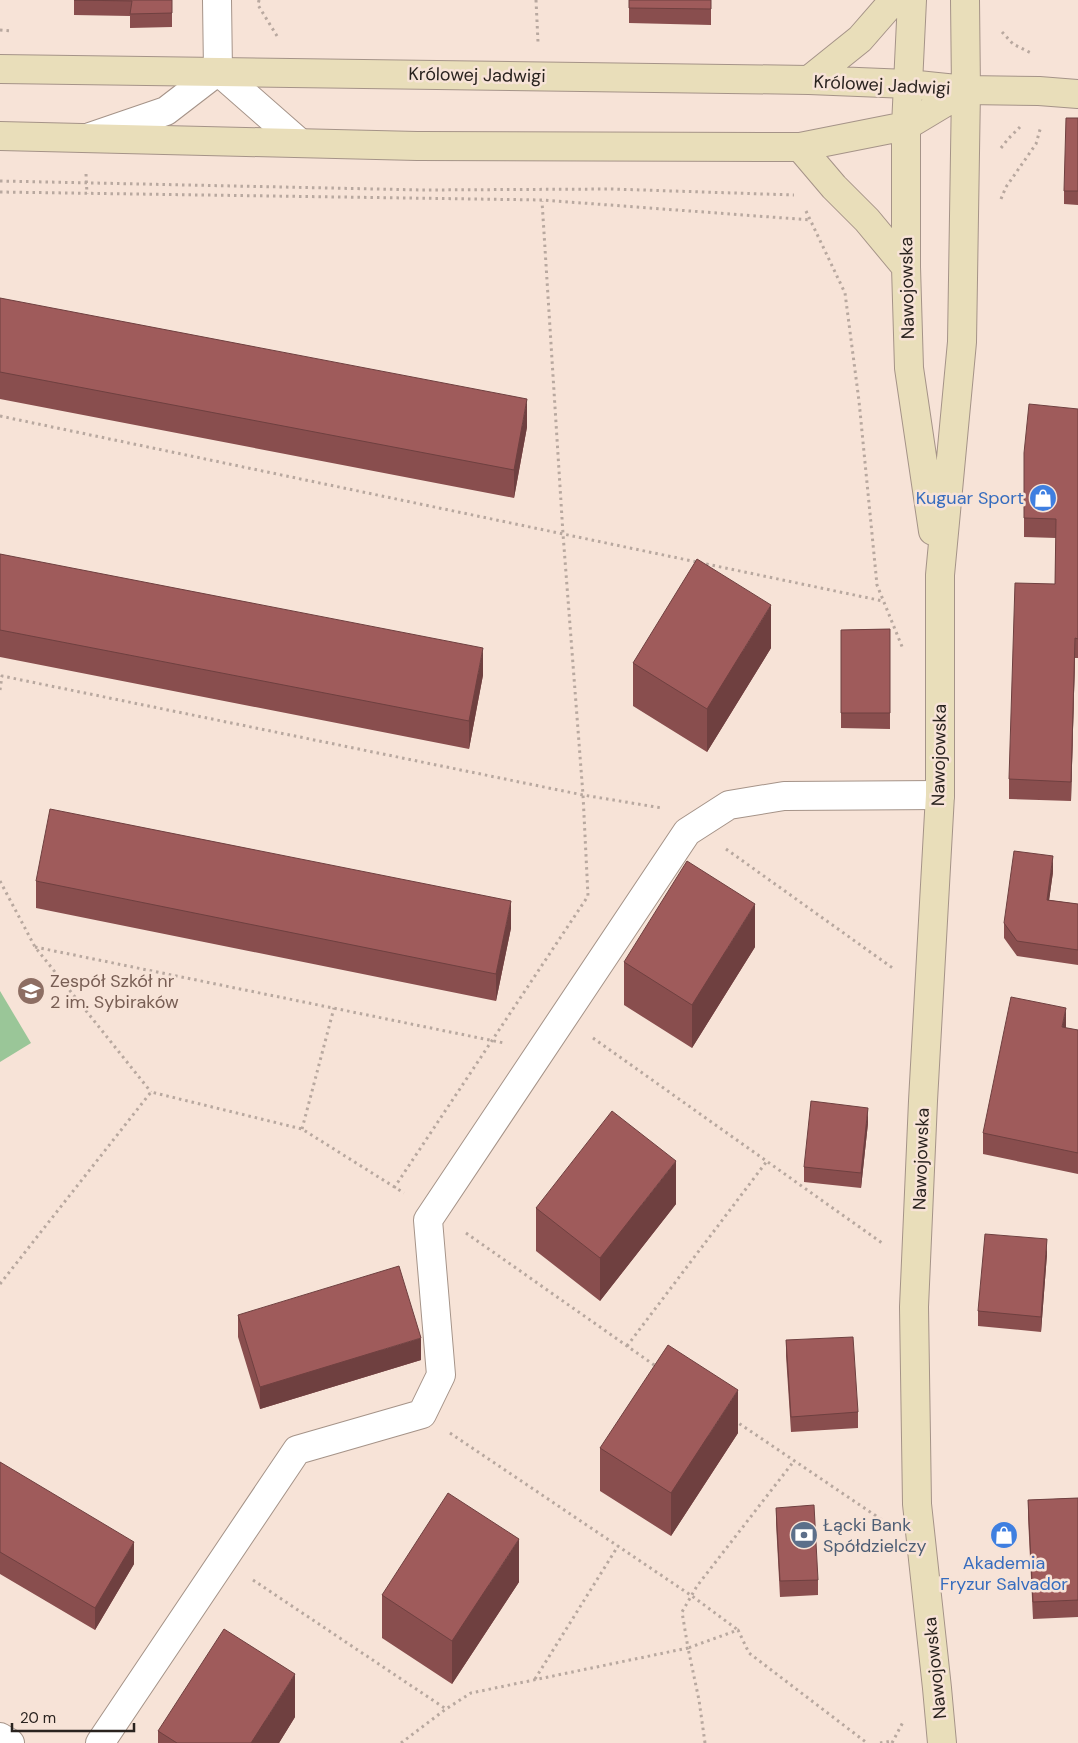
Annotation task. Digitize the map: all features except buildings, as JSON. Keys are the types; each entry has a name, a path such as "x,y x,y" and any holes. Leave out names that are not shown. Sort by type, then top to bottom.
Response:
{"street":[{"path":"217,0 218,71 300,143"},
{"path":"809,80 860,39 894,0"},
{"name":"Nawojowska","path":"912,0 906,126 906,267 909,368 940,575"},
{"name":"Nawojowska","path":"942,1743 917,1504 914,1307 940,795 940,575 962,342 966,90 965,0"},
{"name":"Królowej Jadwigi","path":"0,69 809,80 908,84 966,90"},
{"path":"86,138 166,111 218,71"},
{"path":"966,90 1039,91 1078,94"},
{"name":"Królowej Jadwigi","path":"0,136 417,146 800,147 906,126 966,90"},
{"path":"800,147 834,187 867,220 906,267"},
{"path":"100,1743 297,1450 422,1414 441,1375 428,1220 687,832 729,805 784,796 940,795"},
{"path":"0,1737 10,1743"}],"path":[{"path":"536,0 538,46"},
{"path":"998,27 1013,44 1040,58"},
{"path":"963,219 994,219 1006,188 1036,144 1041,126 1039,91"},
{"path":"1000,150 1023,124 1041,118"},
{"path":"0,181 412,190 612,189 800,196"},
{"path":"0,192 542,200 810,220 845,293 859,401 876,585 906,656"},
{"path":"394,1188 588,896 583,795 563,534 542,200"},
{"path":"0,416 883,602"},
{"path":"0,690 2,676 583,795 662,807 695,826 896,970 896,962"},
{"path":"0,881 35,947 152,1092 302,1129 394,1188 434,1211 658,1368"},
{"path":"35,947 542,1050"},
{"path":"302,1129 334,1008"},
{"path":"563,1017 886,1246 887,1236"},
{"path":"0,1284 152,1092"},
{"path":"627,1346 767,1162"},
{"path":"422,1414 692,1596 738,1630 748,1653 867,1743"},
{"path":"730,1417 884,1521"},
{"path":"705,1743 699,1700 682,1612 794,1460"},
{"path":"535,1680 618,1546"},
{"path":"223,1561 446,1709"},
{"path":"401,1743 446,1709 471,1693 688,1648 738,1630"},
{"path":"880,1743 892,1742 908,1715"}],"green space":[{"path":"0,991 31,1043 0,1062"}],"place":[{"name":"Kuguar Sport","path":"1043,498"},
{"name":"Zespół Szkół nr 2 im. Sybiraków","path":"31,991"},
{"name":"Łącki Bank Spółdzielczy","path":"804,1535"},
{"name":"Akademia Fryzur Salvador","path":"1004,1535"}]}
